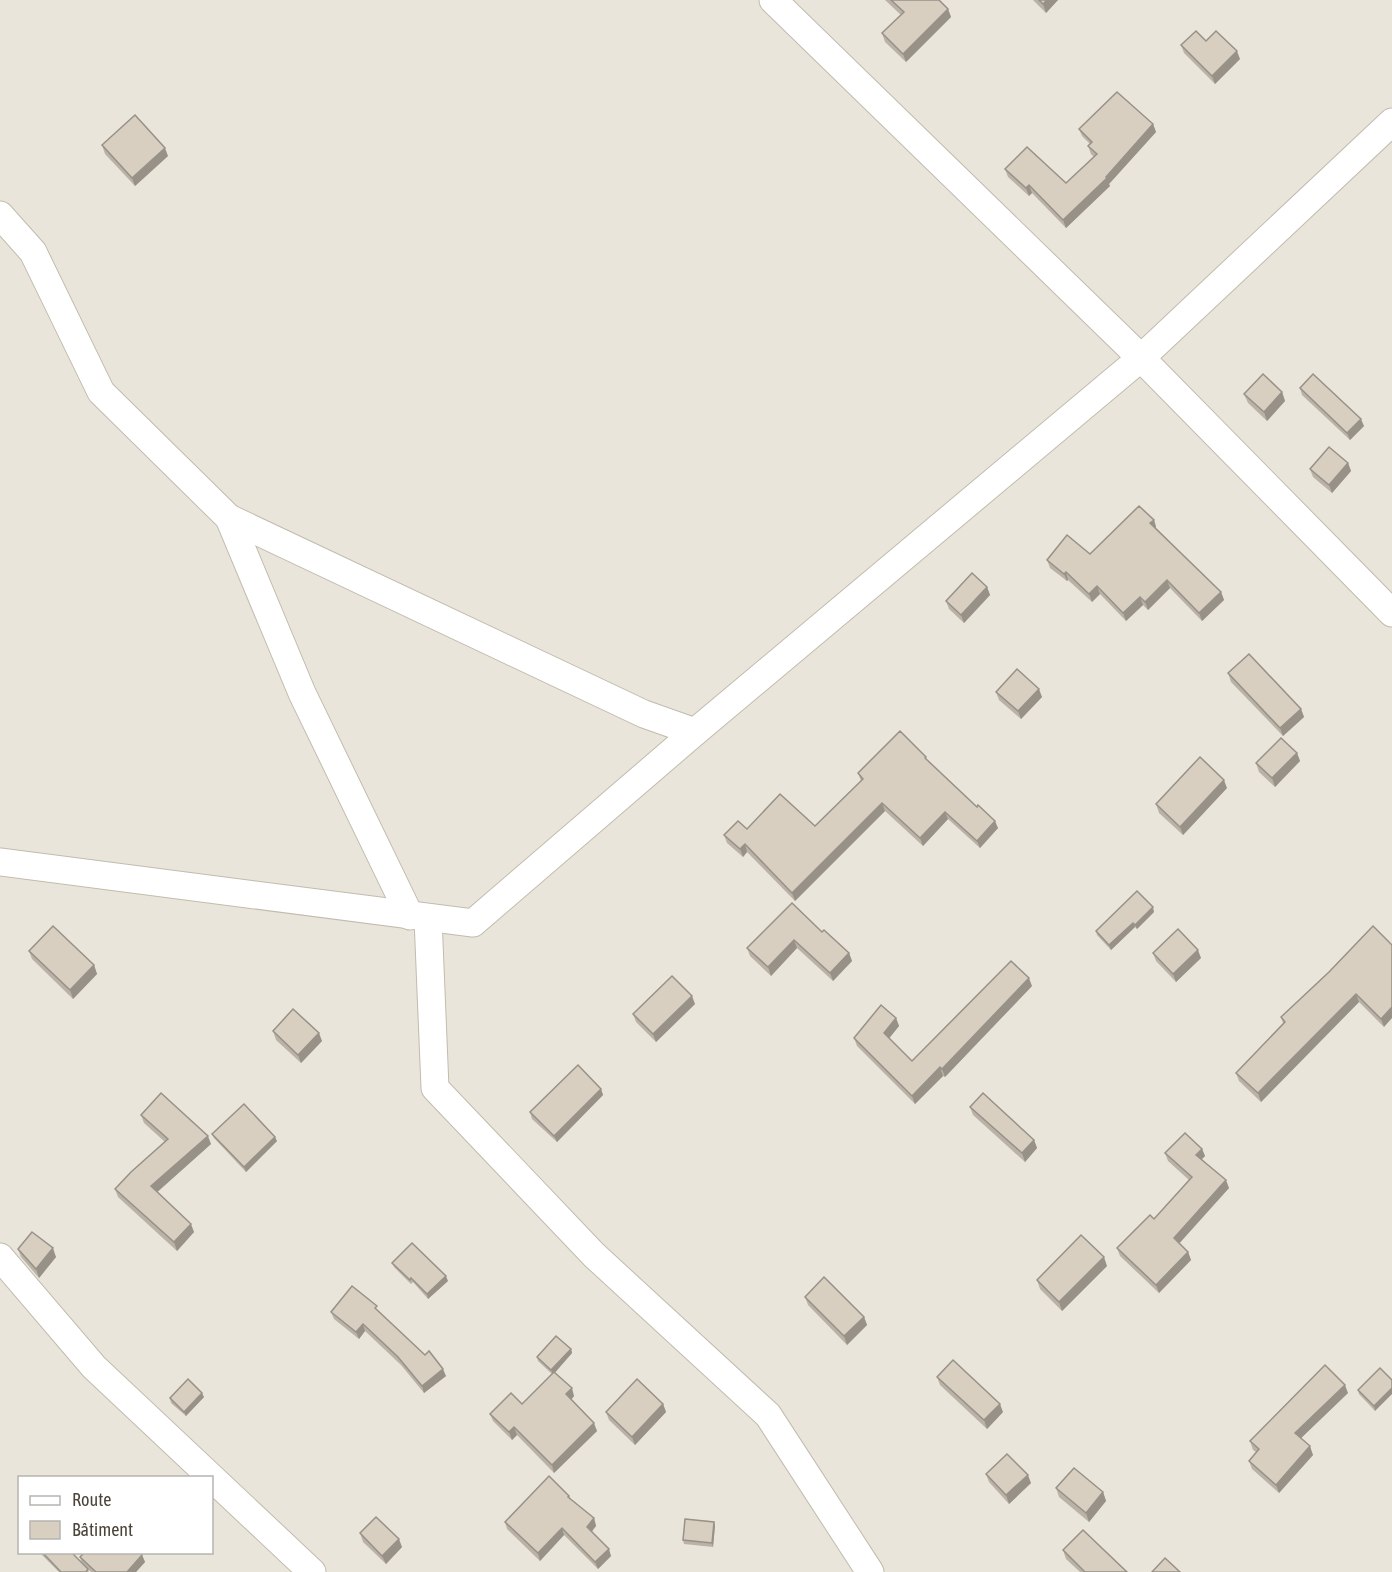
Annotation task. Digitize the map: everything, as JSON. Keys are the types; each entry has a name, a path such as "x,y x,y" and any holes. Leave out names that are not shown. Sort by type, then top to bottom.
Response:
{"street":[{"path":"773,0 1141,358 1392,613"},
{"path":"0,862 473,923 695,732 1141,358 1392,122"},
{"path":"0,215 33,252 101,392 229,518 644,714 695,732"},
{"path":"229,518 302,693 419,917 435,1088 594,1256 768,1415 870,1572"},
{"path":"0,1257 94,1366 210,1476"},
{"path":"213,1478 312,1572"}],"shaded area":[{"path":"0,0 1392,0 1392,1572 0,1572"}],"building":[{"path":"891,0 939,0 948,9 903,54 882,33 904,12"},
{"path":"1196,31 1206,41 1216,31 1237,51 1212,76 1181,45"},
{"path":"1117,92 1153,124 1107,178 1063,220 1029,185 1026,188 1005,169 1027,147 1066,183 1097,154 1088,146 1092,142 1079,129"},
{"path":"135,115 165,148 132,178 102,145"},
{"path":"1263,374 1282,392 1264,412 1244,394"},
{"path":"1313,374 1361,419 1347,433 1300,388"},
{"path":"1329,447 1348,463 1329,485 1310,469"},
{"path":"1139,506 1154,520 1150,523 1221,592 1199,613 1167,580 1145,602 1140,597 1123,613 1097,586 1089,594 1066,572 1064,574 1047,560 1067,535 1090,554"},
{"path":"972,573 987,587 961,615 946,601"},
{"path":"1249,654 1301,709 1280,728 1228,673"},
{"path":"1017,669 1039,689 1018,711 996,692"},
{"path":"900,731 925,758 995,821 977,841 945,812 920,838 882,803 792,893 745,844 740,849 724,835 738,821 747,829 780,794 815,826 863,779 858,773"},
{"path":"1281,738 1297,753 1272,778 1256,763"},
{"path":"1200,757 1224,780 1180,827 1156,804"},
{"path":"1137,891 1153,907 1135,925 1133,923 1109,945 1096,931"},
{"path":"792,903 822,932 824,930 849,953 830,973 794,940 768,967 747,948"},
{"path":"53,926 94,965 70,990 29,951"},
{"path":"1373,926 1392,945 1392,1007 1381,1019 1356,994 1258,1093 1236,1073 1285,1022 1281,1017"},
{"path":"1178,929 1198,950 1173,974 1153,953"},
{"path":"1011,961 1029,978 942,1069 940,1067 912,1096 854,1038 881,1005 896,1018 884,1033 912,1061"},
{"path":"672,976 692,996 653,1034 633,1014"},
{"path":"293,1009 319,1033 298,1055 273,1031"},
{"path":"578,1065 601,1089 554,1136 530,1112"},
{"path":"161,1093 208,1136 151,1186 191,1224 174,1242 115,1189 168,1139 141,1115"},
{"path":"983,1093 1034,1140 1022,1153 970,1107"},
{"path":"244,1104 275,1137 244,1167 212,1134"},
{"path":"1185,1133 1202,1149 1196,1155 1226,1180 1174,1238 1188,1252 1156,1285 1117,1248 1150,1215 1154,1219 1192,1177 1165,1153"},
{"path":"32,1232 53,1248 36,1269 18,1249"},
{"path":"1081,1235 1104,1257 1059,1302 1037,1280"},
{"path":"412,1243 446,1276 427,1294 392,1263"},
{"path":"824,1277 864,1317 844,1336 805,1297"},
{"path":"352,1286 377,1306 375,1308 425,1355 429,1351 443,1369 422,1386 398,1357 363,1324 356,1332 331,1312"},
{"path":"556,1336 571,1349 551,1370 537,1357"},
{"path":"953,1360 1000,1404 984,1420 937,1377"},
{"path":"1325,1365 1345,1385 1295,1433 1310,1446 1276,1485 1249,1461 1259,1449 1250,1441"},
{"path":"1380,1368 1392,1380 1392,1388 1374,1406 1358,1390"},
{"path":"554,1372 572,1388 566,1394 594,1423 552,1465 514,1427 509,1432 490,1414 511,1393 522,1404"},
{"path":"188,1379 202,1393 184,1412 170,1398"},
{"path":"637,1379 663,1404 632,1437 606,1412"},
{"path":"1007,1454 1028,1475 1006,1495 986,1474"},
{"path":"1074,1468 1103,1492 1086,1513 1056,1488"},
{"path":"549,1476 568,1497 594,1518 587,1527 609,1549 595,1562 562,1528 538,1553 505,1522"},
{"path":"376,1517 399,1539 382,1556 360,1533"},
{"path":"685,1519 714,1522 712,1543 683,1540"},
{"path":"1083,1530 1127,1572 1085,1572 1063,1550"},
{"path":"44,1554 73,1554 88,1569 86,1572 61,1572"},
{"path":"83,1554 142,1555 127,1572 96,1572 80,1557"},
{"path":"1165,1558 1180,1572 1152,1572"}]}
